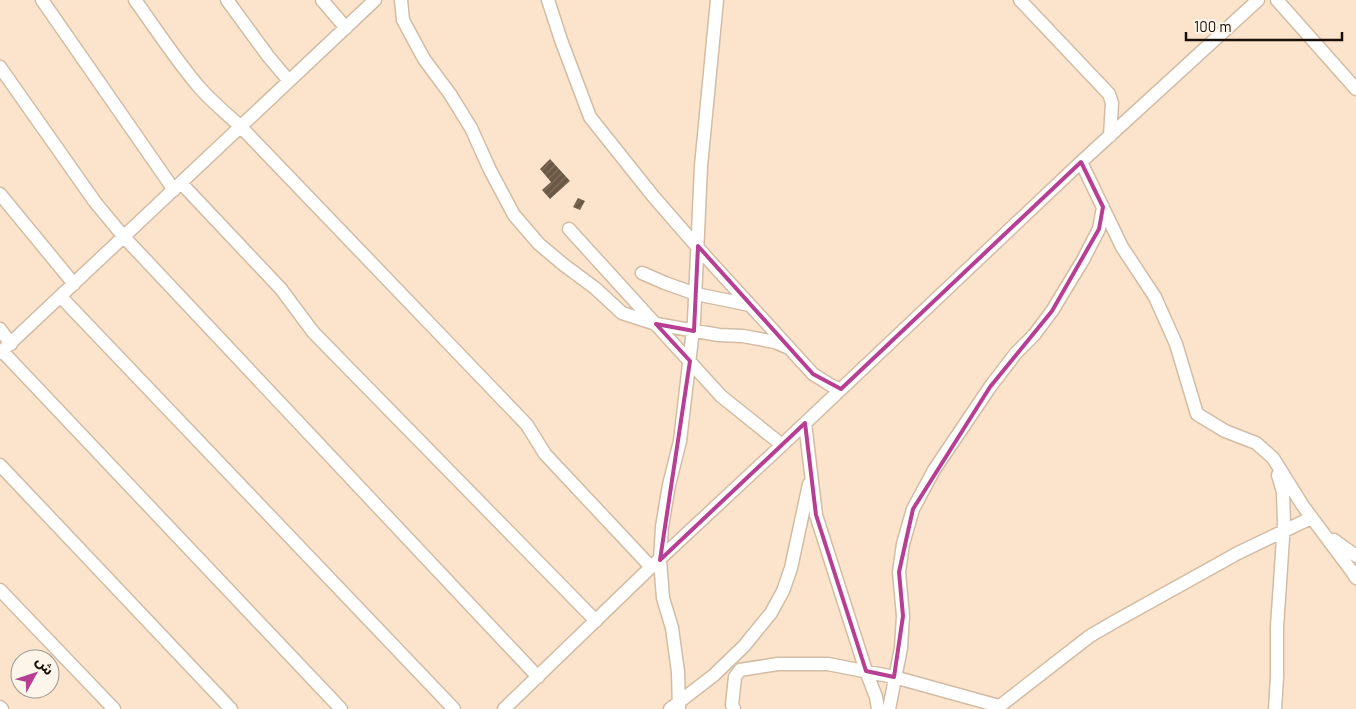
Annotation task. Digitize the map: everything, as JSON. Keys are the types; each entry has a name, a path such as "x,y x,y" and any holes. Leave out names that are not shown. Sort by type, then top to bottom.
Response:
{"street":[{"path":"42,0 178,187 281,289 313,332 596,621"},
{"path":"135,0 194,82 214,103 242,127 527,425 545,454 656,563"},
{"path":"227,0 289,82"},
{"path":"322,0 346,28"},
{"path":"4,349 375,0"},
{"path":"401,0 403,20 424,59 472,128 490,170 514,215 539,244 595,288 622,313 656,324 719,335 743,336 775,342 790,348"},
{"path":"548,0 590,117 653,196 813,374 832,386 841,389"},
{"path":"676,707 678,672 672,628 663,598 656,563 669,484 680,440 690,361 696,294 701,166 717,0"},
{"path":"1020,0 1109,94 1112,102 1110,136"},
{"path":"504,709 656,563 1082,162 1258,0"},
{"path":"1277,0 1356,89"},
{"path":"0,67 94,202 124,237 538,677"},
{"path":"1082,162 1122,247 1155,297 1176,344 1197,414 1226,431 1256,443 1273,458 1311,518 1356,578"},
{"path":"0,194 74,284"},
{"path":"889,709 901,648 903,616 899,572 903,544 913,509 934,470 990,388 1016,353 1034,335 1052,311 1083,260 1099,229 1103,207"},
{"path":"569,229 721,396 782,445"},
{"path":"642,272 665,283 696,294 750,305"},
{"path":"61,297 454,709"},
{"path":"0,329 4,349 341,709"},
{"path":"805,423 816,515 866,672 876,697 878,709"},
{"path":"1273,458 1283,492 1275,709"},
{"path":"0,465 231,709"},
{"path":"676,707 714,675 744,646 771,613 784,591 791,568 811,471"},
{"path":"734,709 732,705 735,677 740,670 778,664 828,664 894,677 998,708 1090,636 1238,553 1311,518"},
{"path":"1322,532 1356,556"},
{"path":"0,590 114,709"}],"highlighted area":[{"path":"1081,162 1103,207 1099,229 1052,311 990,387 913,509 899,572 903,616 894,677 866,671 816,515 805,423 660,560 690,361 656,324 694,331 698,246 813,374 841,389"}],"building":[{"path":"550,159 570,181 550,199 542,190 551,182 540,169"},
{"path":"578,198 585,201 580,210 573,207"}]}
